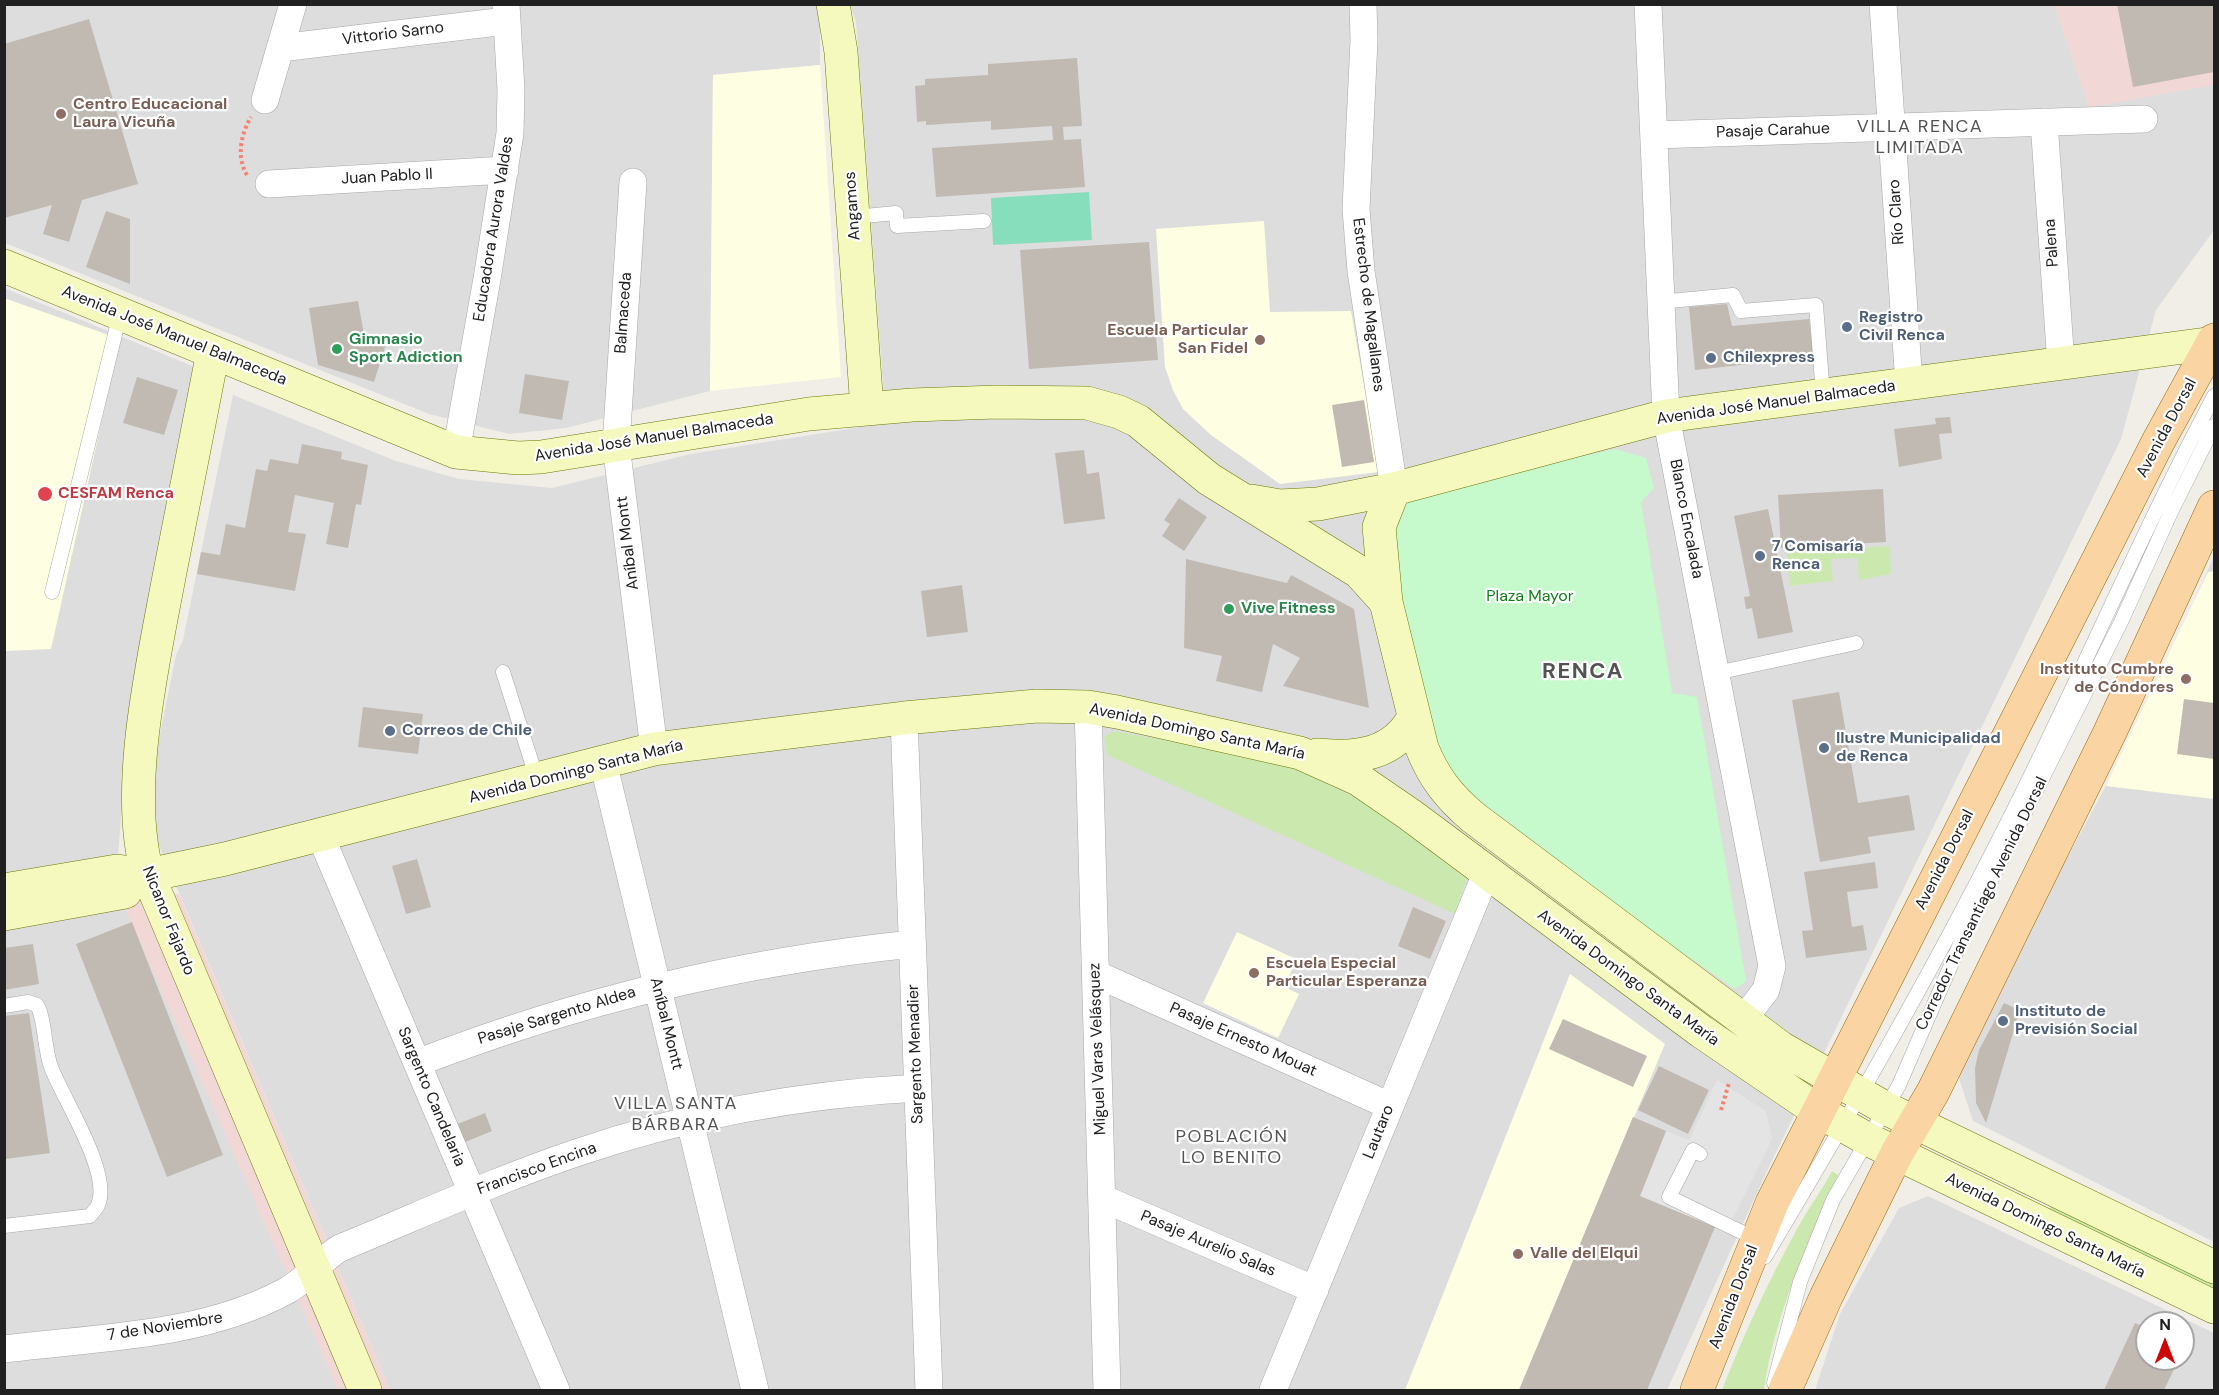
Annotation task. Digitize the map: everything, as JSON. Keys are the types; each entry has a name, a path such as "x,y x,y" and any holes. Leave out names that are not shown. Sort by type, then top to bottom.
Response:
{"main road":[{"name":"Angamos","path":"833,4 841,52 867,408"},
{"name":"Avenida José Manuel Balmaceda","path":"4,266 456,452 518,458 541,457 750,422 867,408 1040,401 1087,403 1103,407 1138,422 1193,468 1237,498 1359,572 1386,602 1414,717"},
{"name":"Avenida José Manuel Balmaceda","path":"1237,498 1258,503 1299,506 1394,489 1666,416 2214,342"},
{"name":"Avenida Dorsal","path":"1697,1390 1722,1331 1756,1239 1843,1126 1861,1094 2158,442 2214,342"},
{"name":"Nicanor Fajardo","path":"213,352 148,698 138,815 140,849 148,875 364,1390"},
{"path":"1386,602 1378,527 1394,489"},
{"path":"1785,1390 1809,1331 2110,732 2214,507"},
{"name":"Avenida Domingo Santa María","path":"17,900 123,893 148,875 321,837 654,749 904,718 1037,705 1088,707 1300,753 1340,769 1375,790 1648,994 1843,1126 2090,1249 2214,1307"},
{"path":"1300,753 1326,756 1370,754 1382,750 1401,737 1414,717"},
{"name":"Avenida Domingo Santa María","path":"1414,717 1429,766 1442,788 1456,802 1781,1048 1861,1094 1916,1122 2214,1267"}],"street":[{"path":"264,100 293,4"},
{"name":"Estrecho de Magallanes","path":"1363,4 1364,40 1356,209 1361,271 1394,489"},
{"name":"Blanco Encalada","path":"1648,4 1659,302 1666,416 1772,966 1766,990 1743,1020"},
{"name":"Río Claro","path":"1883,4 1909,384"},
{"name":"Vittorio Sarno","path":"280,48 506,13"},
{"name":"Educadora Aurora Valdes","path":"456,452 505,170 511,90 506,13"},
{"name":"Pasaje Carahue","path":"1654,135 2144,119"},
{"name":"Palena","path":"2044,122 2061,364"},
{"name":"Juan Pablo II","path":"269,184 505,170"},
{"name":"Balmaceda","path":"616,445 633,182"},
{"name":"Aníbal Montt","path":"616,445 654,749"},
{"name":"Miguel Varas Velásquez","path":"1088,707 1107,1390"},
{"name":"Sargento Menadier","path":"904,718 928,1390"},
{"name":"Aníbal Montt","path":"603,762 755,1390"},
{"name":"Sargento Candelaria","path":"321,837 556,1390"},
{"name":"Lautaro","path":"1273,1390 1485,874"},
{"name":"Pasaje Sargento Aldea","path":"417,1063 532,1021 657,986 787,959 912,944"},
{"name":"Pasaje Ernesto Mouat","path":"1096,974 1390,1106"},
{"name":"Francisco Encina","path":"314,1269 323,1258 340,1248 577,1152 690,1120 803,1098 918,1088"},
{"name":"Pasaje Aurelio Salas","path":"1102,1198 1315,1290"},
{"name":"7 de Noviembre","path":"4,1349 195,1326 220,1320 289,1290 314,1269"}],"lane":[{"path":"854,217 896,213 897,226 984,222"},
{"path":"1659,302 1733,296 1741,311 1816,306 1823,396"},
{"path":"52,592 120,314"},
{"name":"Corredor Transantiago Avenida Dorsal","path":"1722,1331 1861,1094 2025,788 2175,470 2214,396"},
{"name":"Corredor Transantiago Avenida Dorsal","path":"1861,1094 1899,1085 1967,928 2121,622 2171,512 2214,426"},
{"path":"1716,673 1856,643"},
{"path":"503,672 537,780"},
{"path":"4,1006 28,1002 37,1005 41,1012 44,1045 52,1069 94,1159 100,1182 99,1204 90,1216 4,1227"},
{"name":"Corredor Transantiago Avenida Dorsal","path":"1772,1390 1800,1282 1833,1200 1843,1126"},
{"path":"1700,1154 1693,1150 1670,1197 1756,1239"}],"path":[{"path":"264,100 246,126 241,149 246,174 257,182 269,184"}],"shaded area":[{"path":"4,5 820,5 820,65 713,75 710,391 566,428 509,434 429,414 5,243"},
{"path":"850,5 2214,5 2214,230 2156,310 2121,439 1767,1171 1667,1390 390,1390 154,834 151,778 176,655 183,640 233,395 396,461 459,479 552,488 691,454 886,423 856,21"},
{"path":"2054,5 2214,5 2214,85 2089,107"},
{"path":"820,65 841,377 710,391 713,75"},
{"name":"Escuela Particular San Fidel","path":"1264,221 1270,312 1351,311 1379,472 1280,484 1211,435 1183,409 1173,390 1165,367 1156,229"},
{"path":"4,288 202,370 127,748 118,855 339,1390 5,1390"},
{"name":"CESFAM Renca","path":"4,298 120,339 51,649 5,651"},
{"path":"2214,556 2214,1242 1973,1121 1958,1075 1994,994 2143,717"},
{"name":"Instituto Cumbre de Cóndores","path":"2214,571 2214,799 2106,786 2208,572"},
{"path":"116,887 179,894 390,1390 338,1390"},
{"name":"Escuela Especial Particular Esperanza","path":"1237,932 1296,959 1285,987 1299,994 1278,1038 1203,1003"},
{"name":"Valle del Elqui","path":"1570,974 1665,1044 1519,1390 1405,1390"},
{"path":"1717,1080 1766,1111 1772,1139 1726,1233 1640,1196 1666,1131 1689,1140"},
{"path":"1928,1196 2168,1311 2135,1311 2135,1371 2195,1371 2195,1324 2214,1333 2214,1390 1815,1390 1840,1314 1899,1208"}],"green space":[{"path":"1089,192 1092,240 993,245 991,198"},
{"name":"Plaza Mayor","path":"1615,449 1646,458 1654,488 1641,502 1672,693 1697,697 1746,981 1735,989 1670,944 1439,770 1392,549 1394,511 1406,495"},
{"path":"1890,546 1891,574 1859,580 1857,558 1831,559 1833,581 1790,586 1787,552"},
{"path":"1113,731 1313,767 1351,783 1467,878 1455,914 1107,755 1104,737"},
{"path":"1832,1171 1838,1175 1793,1280 1776,1334 1764,1390 1722,1390 1747,1329 1776,1270 1800,1223"},
{"path":"2054,1203 2214,1279 2214,1294 2047,1211"}],"building":[{"path":"2117,4 2214,4 2214,72 2133,87"},
{"name":"Centro Educacional Laura Vicuña","path":"89,19 138,184 82,200 69,242 43,234 52,205 4,218 4,44"},
{"path":"1077,58 1082,126 1063,127 1064,140 1081,139 1085,187 936,197 932,148 1053,140 1052,126 991,130 991,121 926,125 926,121 917,122 915,86 925,85 925,79 988,75 988,64"},
{"path":"106,211 130,219 130,284 86,267"},
{"path":"1149,242 1158,360 1029,369 1020,250"},
{"name":"Gimnasio Sport Adiction","path":"358,301 364,334 387,341 374,382 318,365 309,308"},
{"path":"1727,304 1732,326 1809,319 1813,353 1778,357 1778,361 1695,370 1689,307"},
{"path":"525,374 569,381 562,420 519,413"},
{"path":"137,377 178,390 164,435 123,423"},
{"path":"1364,400 1374,462 1342,467 1332,405"},
{"path":"1950,417 1952,433 1939,434 1942,459 1899,467 1894,429 1936,424 1935,418"},
{"path":"302,444 342,452 341,459 368,465 361,505 356,504 348,548 326,544 334,503 295,495 288,532 306,534 295,591 197,574 201,552 220,555 226,524 245,528 256,469 267,471 270,459 298,464"},
{"path":"1084,450 1087,474 1099,472 1105,519 1064,524 1055,453"},
{"path":"1883,489 1886,542 1781,548 1778,495"},
{"path":"1179,498 1207,517 1184,551 1162,536 1170,524 1164,520"},
{"name":"7 Comisaría Renca","path":"1768,509 1793,632 1758,639 1752,608 1746,609 1744,597 1750,596 1734,516"},
{"path":"1186,559 1287,583 1291,575 1354,609 1369,708 1283,686 1300,658 1273,644 1262,692 1216,681 1222,656 1184,648"},
{"path":"962,585 968,632 927,637 921,591"},
{"name":"Ilustre Municipalidad de Renca","path":"1839,692 1858,803 1909,795 1915,830 1868,837 1871,853 1820,862 1792,700"},
{"path":"2184,699 2214,703 2214,759 2177,754"},
{"name":"Correos de Chile","path":"363,707 423,714 418,754 358,747"},
{"path":"417,859 431,907 406,914 392,866"},
{"path":"1875,862 1878,888 1847,892 1852,927 1863,925 1867,950 1806,958 1802,931 1813,930 1804,872"},
{"path":"1413,907 1446,921 1430,959 1398,946"},
{"path":"132,922 223,1155 167,1177 76,944"},
{"path":"33,944 39,984 4,990 4,948"},
{"path":"2004,1003 2020,1010 1986,1123 1976,1103 1975,1068 1979,1050"},
{"path":"29,1013 50,1153 6,1159 4,1016"},
{"path":"1563,1019 1647,1056 1633,1087 1549,1049"},
{"path":"1659,1066 1709,1090 1688,1134 1638,1110"},
{"path":"485,1113 492,1131 463,1143 455,1125"},
{"path":"1633,1117 1666,1131 1640,1196 1715,1227 1647,1390 1519,1390"},
{"path":"2135,1323 2135,1371 2173,1371 2164,1390 2104,1390"}],"place":[{"name":"Centro Educacional Laura Vicuña","path":"61,114"},
{"name":"Registro Civil Renca","path":"1847,327"},
{"name":"Escuela Particular San Fidel","path":"1260,340"},
{"name":"Gimnasio Sport Adiction","path":"337,349"},
{"name":"Chilexpress","path":"1711,358"},
{"name":"CESFAM Renca","path":"45,494"},
{"name":"7 Comisaría Renca","path":"1760,556"},
{"name":"Vive Fitness","path":"1229,609"},
{"name":"Instituto Cumbre de Cóndores","path":"2186,679"},
{"name":"Correos de Chile","path":"390,731"},
{"name":"Ilustre Municipalidad de Renca","path":"1824,748"},
{"name":"Escuela Especial Particular Esperanza","path":"1254,973"},
{"name":"Instituto de Previsión Social","path":"2003,1021"},
{"name":"Valle del Elqui","path":"1518,1254"}],"district":[{"name":"VILLA RENCA LIMITADA","path":"1920,137"},
{"name":"RENCA","path":"1583,672"},
{"name":"VILLA SANTA BÁRBARA","path":"676,1114"},
{"name":"POBLACIÓN LO BENITO","path":"1232,1147"}]}
